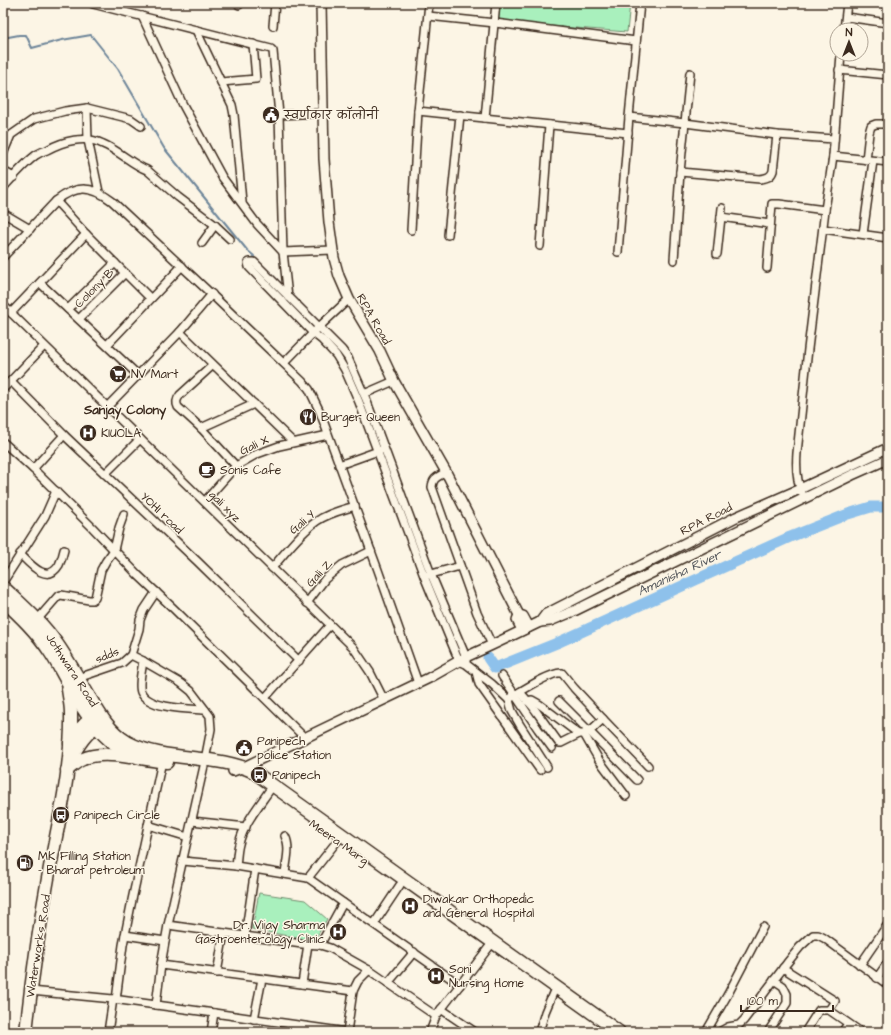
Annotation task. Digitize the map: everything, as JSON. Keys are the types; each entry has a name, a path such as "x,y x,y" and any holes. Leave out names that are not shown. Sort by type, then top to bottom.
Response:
{"main road":[{"name":"Jothwara Road","path":"3,586 38,620 58,644 73,681"},
{"name":"Jothwara Road","path":"3,600 20,615 35,632 73,681"},
{"name":"Meera Marg","path":"73,681 97,720 120,749 139,758 162,761 204,763"},
{"name":"Waterworks Road","path":"26,1032 45,896 61,814 68,768 73,681"},
{"name":"Meera Marg","path":"97,720 120,737 140,748 166,755 239,769 259,775 606,1032"},
{"path":"70,744 84,724 97,720"},
{"path":"68,768 80,742 97,720"},
{"path":"68,768 83,758 93,756 123,756 139,758"},
{"name":"Meera Marg","path":"239,769 246,776 400,885 619,1032"}],"street":[{"path":"273,26 275,3"},
{"name":"RPA Road","path":"321,3 324,159 329,222 339,276 349,299 380,351 394,381 446,472 519,615 517,620 525,629"},
{"path":"411,230 418,111 429,3"},
{"path":"485,118 496,3"},
{"path":"618,252 640,3"},
{"path":"845,22 847,3"},
{"path":"93,4 253,44 271,49 273,51 279,115 283,252 288,307"},
{"path":"142,16 183,105 222,177 257,224 283,252 333,250"},
{"path":"428,16 636,41"},
{"path":"846,17 888,23"},
{"path":"196,30 232,105 242,203"},
{"path":"221,82 256,79 253,44"},
{"path":"804,498 797,478 796,459 808,349 833,156 840,62"},
{"path":"839,70 888,75"},
{"path":"674,260 680,172 690,74"},
{"path":"87,108 88,140 99,192"},
{"path":"3,154 11,135 34,119 65,111 87,108 131,119 141,126"},
{"path":"418,111 628,133"},
{"path":"279,115 323,113"},
{"path":"448,235 460,115"},
{"path":"629,116 777,135 834,140"},
{"path":"863,234 869,160 869,133 871,126 876,124 888,124"},
{"path":"540,246 549,125"},
{"path":"680,172 760,179 767,178 773,171 777,135"},
{"path":"3,188 36,155 56,145 76,140 88,140 101,143 113,149 141,168 148,170 178,197 215,225 230,239"},
{"path":"833,156 888,162"},
{"path":"3,171 14,177"},
{"path":"3,256 56,201 65,194 77,190 95,190 112,200 302,381 309,389 320,412 418,683"},
{"path":"56,201 86,234 150,298"},
{"path":"767,268 772,204 825,210"},
{"path":"717,254 722,208"},
{"path":"3,213 30,229"},
{"path":"721,218 770,224"},
{"path":"202,243 215,225"},
{"path":"823,229 888,238"},
{"path":"11,313 86,234"},
{"path":"381,450 345,370 336,355 322,340 316,330 288,296 254,262 252,261 248,263 249,267 288,307 316,330 342,350 348,358 364,394 381,450 427,575 464,661 509,700 512,711 543,769 479,684 476,672"},
{"path":"68,309 115,263"},
{"path":"107,345 182,266"},
{"name":"Colony B","path":"79,319 124,273"},
{"path":"40,283 138,375"},
{"path":"107,407 180,332 212,294"},
{"path":"284,363 349,299"},
{"name":"gali xyz","path":"3,305 353,647 370,672 384,700"},
{"path":"180,332 293,442"},
{"path":"3,389 44,346"},
{"path":"213,365 177,398 176,403 178,407 201,428 236,466"},
{"path":"345,370 352,367"},
{"name":"YOHI road","path":"11,381 64,435 299,661"},
{"path":"364,394 394,381"},
{"path":"201,428 254,404"},
{"path":"32,469 64,435"},
{"name":"Gali X","path":"205,501 236,466 257,454 293,442 328,435"},
{"path":"105,474 140,439"},
{"path":"3,442 56,491 138,575 306,738"},
{"name":"RPA Road","path":"540,622 546,614 736,517 888,448"},
{"path":"339,465 381,450"},
{"path":"239,769 464,661 525,629 540,622 550,621 574,611 804,498 888,459"},
{"path":"446,472 434,479 432,488 477,613 492,645"},
{"path":"3,582 44,516 56,491"},
{"name":"Gali Y","path":"272,568 294,543 318,520 355,506"},
{"path":"38,620 58,596 61,595 92,600 95,598 101,570 114,550 124,514"},
{"path":"20,554 41,573 48,574 54,571 59,565 64,550"},
{"name":"Gali Z","path":"307,603 326,579 342,564 371,551"},
{"path":"427,575 460,566"},
{"name":"sdds","path":"73,681 99,670 122,663 131,655 140,620 144,610 156,592"},
{"path":"265,698 330,625"},
{"path":"131,655 181,683 191,691 210,716 211,729 168,925 156,1005"},
{"path":"143,661 140,682 141,692 146,698 155,703 185,709 205,710"},
{"path":"509,700 550,676 560,672 648,766"},
{"path":"502,676 518,694 552,748"},
{"path":"518,694 533,707 559,743 585,732 603,719"},
{"path":"527,701 532,700 585,732 599,760 626,796"},
{"path":"559,701 585,732 637,780"},
{"path":"108,1032 132,900 162,761"},
{"path":"236,866 239,844 246,827 254,812 269,791"},
{"path":"192,821 246,827"},
{"path":"148,825 188,837"},
{"path":"285,836 288,849 285,874"},
{"path":"308,878 338,840"},
{"path":"183,860 236,866 308,878 460,985"},
{"path":"245,936 255,869"},
{"path":"374,924 400,885"},
{"path":"320,945 344,903"},
{"path":"860,965 888,924"},
{"path":"168,925 320,945 330,948 369,970 436,1016"},
{"path":"706,1032 728,994 763,927"},
{"path":"217,973 224,933"},
{"path":"723,1031 728,1027 738,1025 744,1020 800,947 813,935 818,935 824,938 888,985"},
{"path":"125,936 165,942"},
{"path":"302,984 308,944"},
{"path":"430,1032 436,1016 490,945"},
{"path":"388,983 414,952"},
{"path":"877,978 888,962"},
{"path":"161,965 353,991"},
{"path":"783,968 835,1001 829,1010"},
{"path":"31,991 214,1012 327,1031 347,1032 353,991 358,981 369,970"},
{"path":"254,1019 262,979"},
{"path":"768,1032 787,1003 787,994 783,986 774,980"},
{"path":"539,1032 553,993"},
{"path":"441,1009 475,1032"},
{"path":"805,1032 819,1010 829,1010 861,1032"},
{"path":"211,1032 214,1012"},
{"path":"842,1032 848,1024"}],"green space":[{"path":"500,3 630,3 627,32 498,22"},
{"path":"259,893 305,900 327,919 314,941 252,929"}],"waterway":[{"path":"3,38 26,35 32,48 62,40 91,35 118,69 164,148 247,250 254,256"},
{"name":"Amanisha River","path":"488,658 495,668 557,643 790,537 848,514 871,507 888,507"}],"place":[{"name":"स्वर्णकार कॉलोनी","path":"271,115"},
{"name":"NV Mart","path":"118,374"},
{"name":"Burger Queen","path":"308,417"},
{"name":"KIUOLA","path":"88,433"},
{"name":"Sonis Cafe","path":"207,470"},
{"name":"Panipech police Station","path":"244,748"},
{"name":"Panipech","path":"259,775"},
{"name":"Panipech Circle","path":"61,815"},
{"name":"MK Filling Station - Bharat petroleum","path":"25,863"},
{"name":"Diwakar Orthopedic and General Hospital","path":"410,906"},
{"name":"Dr. Vijay Sharma Gastroenterology Clinic","path":"338,932"},
{"name":"Soni Nursing Home","path":"436,976"}],"district":[{"name":"Sanjay Colony","path":"125,409"}]}
